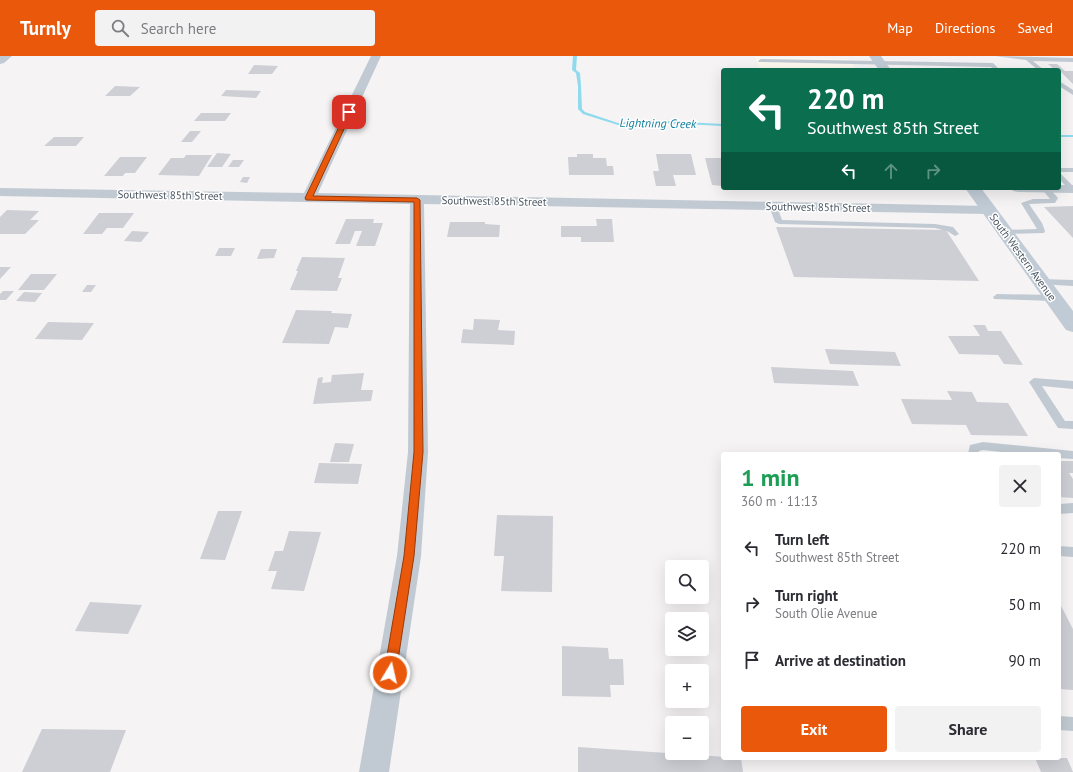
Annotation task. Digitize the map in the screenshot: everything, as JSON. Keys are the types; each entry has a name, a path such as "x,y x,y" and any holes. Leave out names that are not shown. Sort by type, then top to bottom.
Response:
{"main road":[{"name":"South Western Avenue","path":"974,190 1073,325"}],"street":[{"path":"0,61 7,56"},
{"path":"309,198 376,56"},
{"path":"1061,189 1073,189"},
{"name":"Southwest 85th Street","path":"0,192 988,210"},
{"path":"374,772 409,556 418,452 417,200"}],"lane":[{"path":"998,56 1027,59 1073,60"},
{"path":"1027,59 1038,68"},
{"path":"761,61 993,65 995,68"},
{"path":"846,62 850,68"},
{"path":"904,64 905,68"},
{"path":"1061,84 1073,93"},
{"path":"1061,175 1073,170"},
{"path":"1061,176 1073,189"},
{"path":"1004,232 1041,231 1040,226 1026,208 1025,203 1033,201 1052,201 1054,198 1047,190"},
{"path":"773,206 779,222 935,226 950,229 955,234"},
{"path":"1041,282 1073,283"},
{"path":"997,297 1053,298"},
{"path":"1073,385 1034,382 1062,425 1073,425"},
{"path":"973,452 974,448 983,446 1043,452"},
{"path":"1061,454 1073,455"},
{"path":"1061,509 1073,508"},
{"path":"1061,552 1073,552"},
{"path":"1061,723 1073,724"}],"shaded area":[{"path":"755,57 849,59 856,68 760,68"}],"building":[{"path":"1048,64 1057,64 1065,71 1073,71 1073,84 1061,72 1061,68 1053,68"},
{"path":"254,65 278,66 272,74 248,74"},
{"path":"115,86 140,87 130,96 105,96"},
{"path":"226,90 261,91 256,98 221,96"},
{"path":"201,113 231,113 225,121 194,121"},
{"path":"190,131 201,131 192,142 181,142"},
{"path":"54,137 84,137 76,146 44,146"},
{"path":"217,153 231,154 222,167 207,167"},
{"path":"577,154 593,154 593,158 606,158 607,166 613,166 614,175 569,175 568,157 577,157"},
{"path":"656,154 691,154 696,175 673,175 676,186 656,186 653,171 659,171"},
{"path":"186,155 212,155 199,176 158,175 171,158 184,158"},
{"path":"120,157 147,157 135,173 125,173 123,176 104,176"},
{"path":"705,158 721,158 721,186 712,185"},
{"path":"233,160 244,160 239,167 228,167"},
{"path":"243,177 250,177 247,183 240,182"},
{"path":"1073,206 1073,238 1044,207"},
{"path":"7,210 39,211 30,220 39,220 25,234 0,234 0,217"},
{"path":"99,213 134,213 123,228 107,228 102,234 83,234"},
{"path":"346,219 374,219 373,223 383,223 375,246 356,246 362,231 355,231 350,244 335,244"},
{"path":"596,219 612,219 614,242 581,242 581,237 561,237 561,226 597,226"},
{"path":"450,222 485,222 485,224 500,225 499,237 447,237"},
{"path":"776,227 946,230 979,281 794,277"},
{"path":"132,231 149,232 141,242 124,241"},
{"path":"219,248 235,248 231,256 215,256"},
{"path":"261,249 277,249 274,258 257,259"},
{"path":"302,257 345,258 338,278 342,278 337,291 290,290"},
{"path":"0,267 11,267 0,279"},
{"path":"31,274 57,274 44,290 18,290"},
{"path":"87,285 96,285 91,292 82,292"},
{"path":"3,291 14,291 6,300 0,300 0,294"},
{"path":"24,292 42,293 35,302 16,301"},
{"path":"296,310 332,311 331,313 352,314 348,328 335,327 329,344 282,343"},
{"path":"474,319 500,320 498,330 515,331 514,345 461,343 463,329 473,330"},
{"path":"48,322 94,323 82,340 35,339"},
{"path":"973,325 985,325 988,331 1001,331 1023,365 1004,364 998,355 959,354 948,336 980,336"},
{"path":"825,349 895,352 901,366 830,364"},
{"path":"771,367 853,371 859,386 774,383"},
{"path":"364,373 361,390 373,390 371,401 313,404 318,378 323,377 322,383 331,382 332,375"},
{"path":"947,391 972,392 977,402 1008,403 1028,436 971,435 966,425 912,424 901,399 952,400"},
{"path":"335,443 354,444 349,462 330,462"},
{"path":"1061,461 1073,461 1073,473 1069,473 1073,479 1073,498 1061,497"},
{"path":"319,463 362,464 358,484 314,483"},
{"path":"218,511 242,511 225,560 200,559"},
{"path":"497,515 553,516 552,592 501,591 504,556 494,556"},
{"path":"289,531 321,532 304,591 271,589 277,571 268,571 275,551 283,551"},
{"path":"90,602 142,605 128,634 75,631"},
{"path":"1061,606 1073,629 1073,690 1061,689"},
{"path":"562,646 608,648 609,659 623,659 624,685 610,685 611,697 562,696"},
{"path":"42,729 126,730 110,772 22,772"},
{"path":"578,747 665,753 665,760 709,760 709,756 721,757 721,760 741,760 743,772 578,772"},
{"path":"1061,758 1067,758 1073,772 1041,772 1036,760 1061,760"}],"waterway":[{"name":"Lightning Creek","path":"575,56 574,70 578,73 580,86 580,109 584,113 618,124 643,121 721,125"},
{"name":"Lightning Creek","path":"1061,136 1073,136"}],"route":[{"path":"349,112 309,198 417,200 418,452 414,514 409,556 390,673"}]}
